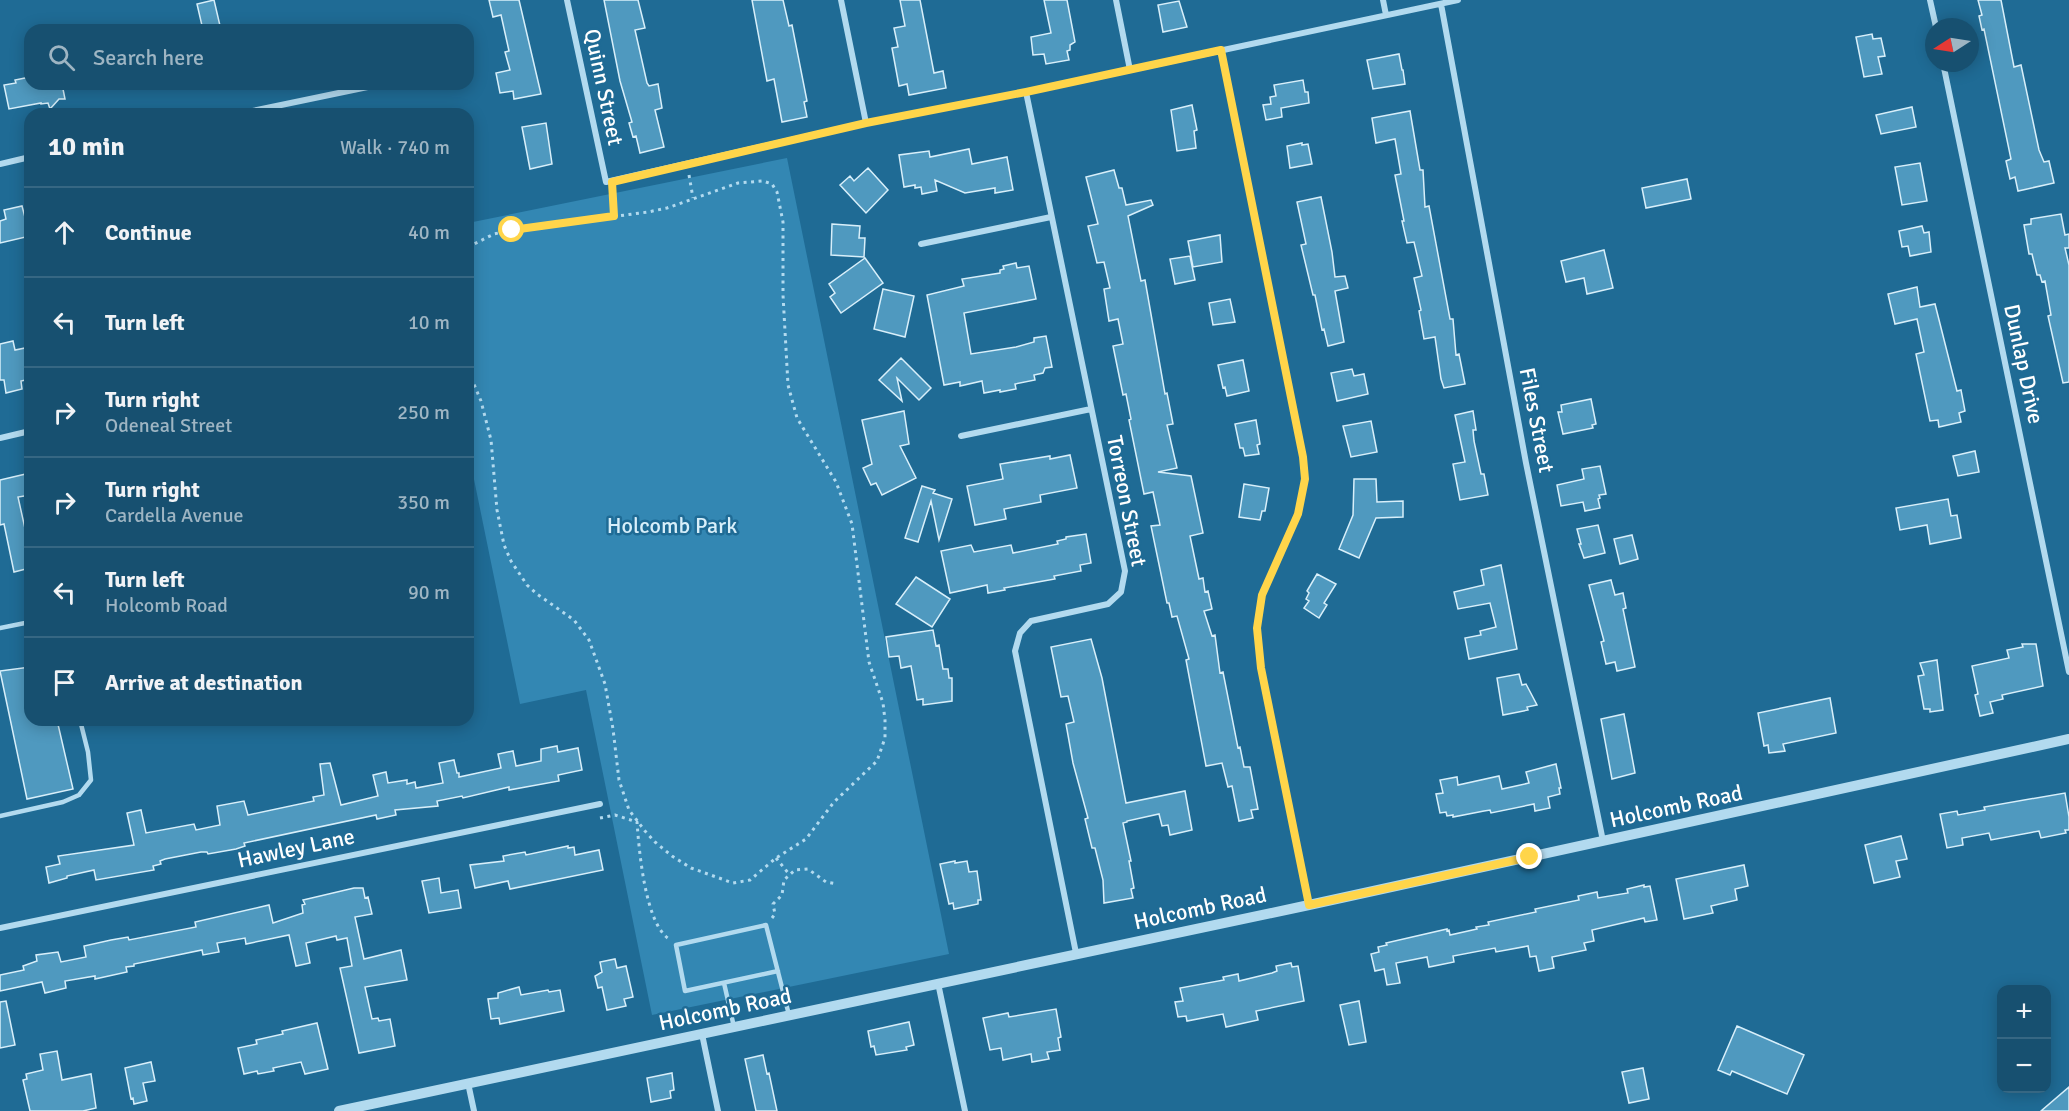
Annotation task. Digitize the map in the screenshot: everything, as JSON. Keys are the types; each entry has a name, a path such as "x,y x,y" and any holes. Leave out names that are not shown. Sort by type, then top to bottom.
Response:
{"street":[{"name":"Quinn Street","path":"567,0 609,182"},
{"path":"841,0 866,123"},
{"path":"1116,0 1130,70"},
{"path":"1383,0 1386,15"},
{"path":"609,182 866,123 1026,92 1458,0"},
{"path":"1930,0 1934,18"},
{"name":"Files Street","path":"1441,4 1526,464 1603,841"},
{"path":"1221,50 1303,457 1305,479 1298,514 1262,595 1257,628 1261,668 1309,905"},
{"name":"Dunlap Drive","path":"1945,72 2069,672"},
{"path":"267,108 353,90"},
{"name":"Torreon Street","path":"1026,92 1125,571 1121,592 1108,604 1031,621 1020,633 1016,651 1076,953"},
{"path":"0,164 24,158"},
{"path":"921,244 1051,217"},
{"path":"961,436 1091,409"},
{"path":"0,438 24,432"},
{"name":"Holcomb Road","path":"339,1111 1309,905 2069,739"},
{"name":"Hawley Lane","path":"0,928 600,804"},
{"path":"938,983 965,1111"},
{"path":"702,1034 718,1111"},
{"path":"468,1083 474,1111"}],"lane":[{"path":"0,628 24,623"},
{"path":"0,816 63,802 79,795 91,780 88,752 82,726"},
{"path":"778,971 685,991 676,945 766,925 778,971 789,1016"},
{"path":"724,983 734,1027"}],"path":[{"path":"687,164 693,198"},
{"path":"474,245 494,234 512,230 667,208 727,186 753,181 772,184 777,192 783,222 783,295 788,386 797,418 836,482 852,524 869,662 883,703 885,738 877,761 834,802 806,839 797,847 776,858 750,880 733,883 691,868 655,842 629,810 619,780 610,708 602,675 589,640 574,620 527,585 511,561 504,545 497,510 494,462 489,431 474,384"},
{"path":"609,182 614,216"},
{"path":"600,818 615,815 637,822"},
{"path":"637,822 645,883 654,921 664,936 676,945"},
{"path":"776,858 789,874"},
{"path":"766,925 775,914 773,904 782,895 784,880 795,870 814,871 826,882 837,884"}],"green space":[{"name":"Holcomb Park","path":"787,158 949,954 652,1015 586,690 520,704 474,479 474,222"}],"building":[{"path":"214,0 220,24 202,24 197,4"},
{"path":"489,0 519,0 541,94 514,99 513,91 500,93 496,73 510,70 505,52 509,51 501,15 493,17"},
{"path":"604,0 638,0 645,28 635,30 647,83 649,86 658,84 662,108 655,110 664,147 640,153 636,136 633,137 629,123 632,122 620,81"},
{"path":"752,0 783,0 789,26 792,25 807,101 804,102 807,117 782,122 774,79 767,81"},
{"path":"900,0 920,0 934,73 943,71 946,88 909,95 907,84 899,86 892,48 898,47 894,28 905,26"},
{"path":"1044,0 1067,0 1075,42 1067,51 1069,60 1046,64 1044,54 1033,55 1031,37 1051,33"},
{"path":"1978,0 2001,0 2014,67 2021,65 2039,150 2044,162 2049,161 2054,183 2018,191 2015,177 2010,179 2006,161 2011,159 1984,29 1982,30 1979,16 1982,15"},
{"path":"1179,1 1187,27 1163,32 1158,5"},
{"path":"1872,34 1873,39 1881,38 1885,56 1878,57 1882,74 1864,77 1856,37"},
{"path":"1399,54 1405,84 1373,89 1367,60"},
{"path":"24,78 24,90 63,90 65,99 59,99 51,108 48,103 41,103 9,109 4,85 16,83 15,80"},
{"path":"1303,80 1305,92 1308,92 1309,103 1281,108 1282,117 1266,120 1263,105 1271,104 1270,97 1276,96 1274,85"},
{"path":"1192,105 1197,130 1194,131 1196,148 1177,151 1171,110"},
{"path":"1912,107 1916,127 1881,134 1876,115"},
{"path":"1410,111 1420,170 1423,170 1425,207 1429,206 1450,319 1453,319 1456,355 1459,354 1465,384 1444,388 1435,337 1424,339 1414,278 1422,276 1414,242 1407,243 1402,221 1404,221 1395,175 1401,174 1395,139 1376,143 1372,118"},
{"path":"546,123 552,164 530,169 522,127"},
{"path":"1302,143 1302,145 1308,144 1312,164 1290,168 1287,146"},
{"path":"969,149 972,164 1007,157 1013,190 995,193 995,188 965,193 935,180 937,191 922,194 921,187 915,188 915,185 904,187 899,155 929,151 930,157"},
{"path":"1920,163 1927,201 1902,205 1895,167"},
{"path":"868,168 888,190 866,213 840,185 850,176 854,181"},
{"path":"1114,170 1126,205 1151,200 1153,205 1128,216 1141,281 1145,280 1165,394 1167,393 1173,424 1167,425 1177,468 1158,472 1191,476 1203,533 1190,536 1199,579 1203,578 1205,592 1208,591 1212,609 1204,611 1212,636 1215,635 1220,673 1223,672 1238,748 1240,747 1244,767 1250,767 1258,809 1251,810 1253,818 1239,821 1232,786 1228,787 1222,763 1206,766 1186,660 1189,659 1177,616 1172,617 1169,603 1167,603 1151,526 1160,525 1153,492 1144,494 1126,394 1123,395 1113,346 1123,344 1118,319 1109,321 1104,289 1110,288 1104,262 1097,263 1088,226 1098,224 1086,177"},
{"path":"1687,179 1691,199 1646,208 1642,188"},
{"path":"1321,197 1335,277 1345,276 1348,288 1335,291 1344,342 1328,346 1301,245 1306,244 1297,202"},
{"path":"22,206 24,237 0,243 0,221 6,219 4,210"},
{"path":"2061,214 2065,235 2069,234 2069,248 2065,248 2069,265 2069,382 2063,383 2048,316 2051,315 2045,281 2042,282 2040,275 2037,275 2032,254 2029,254 2024,225 2031,224 2031,219"},
{"path":"832,224 860,226 859,238 865,238 864,257 831,255"},
{"path":"1922,226 1924,233 1929,232 1931,252 1910,256 1908,246 1902,247 1899,231"},
{"path":"1220,235 1222,262 1193,267 1188,241"},
{"path":"1604,250 1613,288 1587,294 1584,278 1566,282 1561,261"},
{"path":"1190,256 1195,280 1175,284 1170,259"},
{"path":"865,258 883,283 841,313 830,297 835,293 829,284"},
{"path":"1016,263 1017,268 1029,266 1036,299 964,313 971,354 1016,347 1034,342 1034,338 1046,336 1052,367 1045,368 1043,373 1034,375 1035,380 1015,384 1016,389 1000,392 1000,390 984,393 982,381 960,386 960,382 944,385 927,295 964,286 962,279 1000,273 1000,270 1004,269 1003,266"},
{"path":"1917,287 1920,307 1935,304 1957,391 1961,390 1965,411 1959,413 1961,422 1939,427 1938,420 1930,421 1916,354 1924,352 1917,319 1895,324 1888,294"},
{"path":"883,289 914,296 905,337 874,329"},
{"path":"1230,299 1235,322 1213,325 1209,303"},
{"path":"13,341 15,350 24,348 22,389 6,393 4,380 0,380 0,344"},
{"path":"901,358 931,388 919,400 897,378 902,401 879,380"},
{"path":"1243,360 1249,391 1227,396 1218,365"},
{"path":"1352,369 1354,376 1364,374 1368,394 1337,401 1331,373"},
{"path":"1591,399 1596,424 1592,425 1593,428 1563,434 1558,412 1562,412 1561,405"},
{"path":"904,411 909,444 900,446 916,478 882,495 876,483 871,485 863,468 872,464 862,420"},
{"path":"1473,411 1476,430 1473,430 1474,441 1488,495 1460,500 1453,464 1465,462 1455,415"},
{"path":"1256,420 1260,444 1257,445 1259,454 1245,456 1243,448 1240,448 1235,424"},
{"path":"1371,421 1377,452 1351,457 1343,426"},
{"path":"1975,451 1979,472 1958,476 1953,456"},
{"path":"1070,455 1077,488 1040,495 1041,502 1004,509 1006,519 975,525 967,486 1003,479 1000,464"},
{"path":"1600,466 1606,494 1599,495 1600,508 1585,511 1583,502 1561,506 1557,485 1584,479 1582,469"},
{"path":"24,474 24,496 18,497 24,524 24,570 14,572 4,524 0,525 0,480"},
{"path":"1354,479 1376,479 1377,502 1403,501 1403,517 1376,518 1359,558 1339,549 1353,515"},
{"path":"1244,484 1269,488 1265,511 1262,511 1260,520 1239,517"},
{"path":"922,486 935,490 933,493 952,499 939,540 931,501 918,542 905,538"},
{"path":"1948,499 1951,516 1957,515 1961,538 1930,544 1927,525 1900,530 1896,508"},
{"path":"1598,525 1605,553 1584,558 1577,529"},
{"path":"1086,534 1091,563 1080,565 1081,571 988,593 987,585 950,593 941,551 971,545 974,552 1011,545 1013,553 1058,544 1057,541 1066,539 1066,537"},
{"path":"1632,535 1638,559 1620,564 1614,539"},
{"path":"1501,565 1517,649 1469,659 1465,638 1481,635 1480,631 1496,627 1490,603 1458,609 1454,592 1484,585 1481,570"},
{"path":"1317,574 1336,584 1324,603 1327,605 1319,618 1304,608 1309,601 1306,599 1309,593 1307,591"},
{"path":"916,577 950,599 932,627 896,604"},
{"path":"1611,580 1615,595 1623,593 1626,608 1623,609 1635,667 1617,671 1615,662 1606,664 1601,642 1604,641 1589,585"},
{"path":"933,630 936,646 939,645 943,669 948,669 949,678 952,678 952,701 923,705 923,699 917,700 911,666 901,668 899,656 889,657 886,637"},
{"path":"1091,639 1102,678 1126,803 1185,791 1192,830 1170,835 1168,825 1162,826 1159,814 1123,823 1131,861 1129,861 1134,888 1131,889 1133,898 1104,903 1103,880 1085,819 1088,818 1073,763 1066,724 1074,722 1068,696 1061,697 1051,647"},
{"path":"2022,644 2036,644 2043,686 2002,695 2003,699 1990,702 1993,713 1980,716 1972,666 2009,658 2007,650 2023,647"},
{"path":"1937,660 1943,710 1930,712 1930,709 1924,709 1918,676 1924,675 1920,663"},
{"path":"24,668 24,726 58,726 73,789 27,799 0,671"},
{"path":"1519,674 1522,685 1526,684 1537,705 1527,707 1528,710 1503,715 1497,678"},
{"path":"1830,698 1836,733 1783,744 1785,751 1769,753 1768,745 1764,746 1758,713"},
{"path":"1624,714 1635,773 1612,779 1601,719"},
{"path":"557,746 558,752 578,748 582,770 558,775 559,781 509,790 509,787 463,798 462,796 437,801 438,806 395,810 396,815 377,819 376,815 244,843 245,846 236,849 208,854 201,852 165,859 160,861 161,864 153,866 154,870 96,880 94,870 49,883 46,867 60,864 58,856 134,845 127,813 141,810 146,833 194,824 196,830 220,825 217,806 244,801 248,815 314,801 313,797 324,795 320,764 330,763 341,805 378,796 373,775 386,772 388,783 407,780 407,784 415,782 416,788 443,783 439,763 454,760 459,777 501,768 498,754 513,751 516,766 541,761 541,749"},
{"path":"1556,764 1561,788 1559,788 1560,794 1548,797 1550,808 1535,811 1534,804 1491,813 1490,810 1453,817 1453,815 1447,816 1446,812 1440,813 1436,794 1443,793 1440,780 1457,777 1458,785 1499,776 1502,789 1529,783 1526,772"},
{"path":"2065,793 2069,817 2069,830 2065,830 2066,833 2041,838 2039,831 1991,840 1989,833 1962,838 1963,845 1947,848 1940,814 1957,811 1958,815 1985,810 1984,807"},
{"path":"1901,836 1907,859 1896,861 1900,877 1874,883 1865,845"},
{"path":"568,846 568,848 574,847 575,855 599,850 603,870 510,889 508,881 475,888 470,865 504,861 503,856 525,852 526,855"},
{"path":"955,861 955,863 967,861 969,872 977,871 981,900 978,900 978,904 954,909 953,903 949,904 940,864"},
{"path":"1744,865 1748,886 1735,889 1737,900 1711,906 1713,913 1684,919 1676,879"},
{"path":"439,878 441,893 458,890 461,908 429,913 422,881"},
{"path":"1644,885 1644,887 1650,886 1657,920 1645,922 1644,918 1592,930 1594,941 1584,943 1586,950 1552,957 1554,968 1539,971 1536,956 1530,957 1528,946 1496,952 1495,948 1453,956 1454,962 1429,967 1427,957 1396,963 1400,983 1387,985 1384,969 1375,971 1371,954 1379,952 1378,947 1387,945 1386,943 1447,929 1450,935 1477,929 1476,927 1489,925 1488,922 1579,900 1578,896 1597,892 1598,898 1628,893 1627,889"},
{"path":"363,888 372,914 355,917 364,959 401,950 407,980 365,987 372,1019 378,1018 379,1021 390,1019 395,1046 359,1053 340,968 352,966 347,938 337,940 336,936 306,943 310,963 296,966 289,935 246,944 245,938 217,943 219,952 203,955 202,950 134,964 134,966 126,967 127,972 95,979 95,976 65,981 66,988 45,993 42,982 0,991 0,975 24,970 23,966 37,961 36,955 58,952 61,962 86,957 84,946 196,927 195,922 269,905 273,923 303,913 302,905 305,904 303,900"},
{"path":"615,959 617,968 626,966 633,997 624,999 626,1006 607,1010 602,987 598,988 595,976 602,972 600,962"},
{"path":"1291,963 1292,967 1298,966 1304,1001 1256,1011 1258,1020 1226,1027 1223,1014 1187,1021 1186,1016 1178,1017 1175,1002 1183,1001 1180,988 1224,980 1223,977 1238,974 1239,981 1272,973 1277,971 1276,966"},
{"path":"519,987 521,995 560,990 564,1011 500,1024 499,1018 491,1019 488,999 498,998 498,993"},
{"path":"6,1001 15,1045 0,1048 0,1002"},
{"path":"1359,1001 1366,1042 1349,1045 1340,1005"},
{"path":"1056,1009 1061,1037 1058,1038 1060,1050 1047,1052 1049,1059 1032,1062 1031,1054 1003,1060 1001,1048 990,1050 983,1018 1008,1013 1009,1017"},
{"path":"909,1022 914,1045 906,1047 907,1050 876,1055 874,1046 871,1047 868,1031"},
{"path":"317,1023 328,1069 305,1074 301,1062 273,1068 274,1071 244,1074 238,1048 257,1044 256,1040 283,1034 282,1031"},
{"path":"1737,1026 1804,1055 1787,1094 1732,1071 1730,1075 1718,1070"},
{"path":"57,1051 62,1080 91,1074 96,1108 83,1111 30,1111 23,1080 27,1079 26,1074 43,1070 40,1054"},
{"path":"763,1055 777,1111 756,1111 745,1059"},
{"path":"151,1062 155,1081 143,1083 147,1101 134,1104 125,1068"},
{"path":"1643,1068 1649,1099 1629,1103 1622,1072"},
{"path":"672,1073 674,1090 670,1091 671,1098 651,1102 647,1078"},
{"path":"2069,1087 2069,1111 2041,1111"}],"route":[{"path":"512,230 614,216 612,182 866,123 1026,92 1221,50 1303,457 1305,479 1298,514 1262,595 1257,628 1261,668 1309,905 1530,857"}]}
